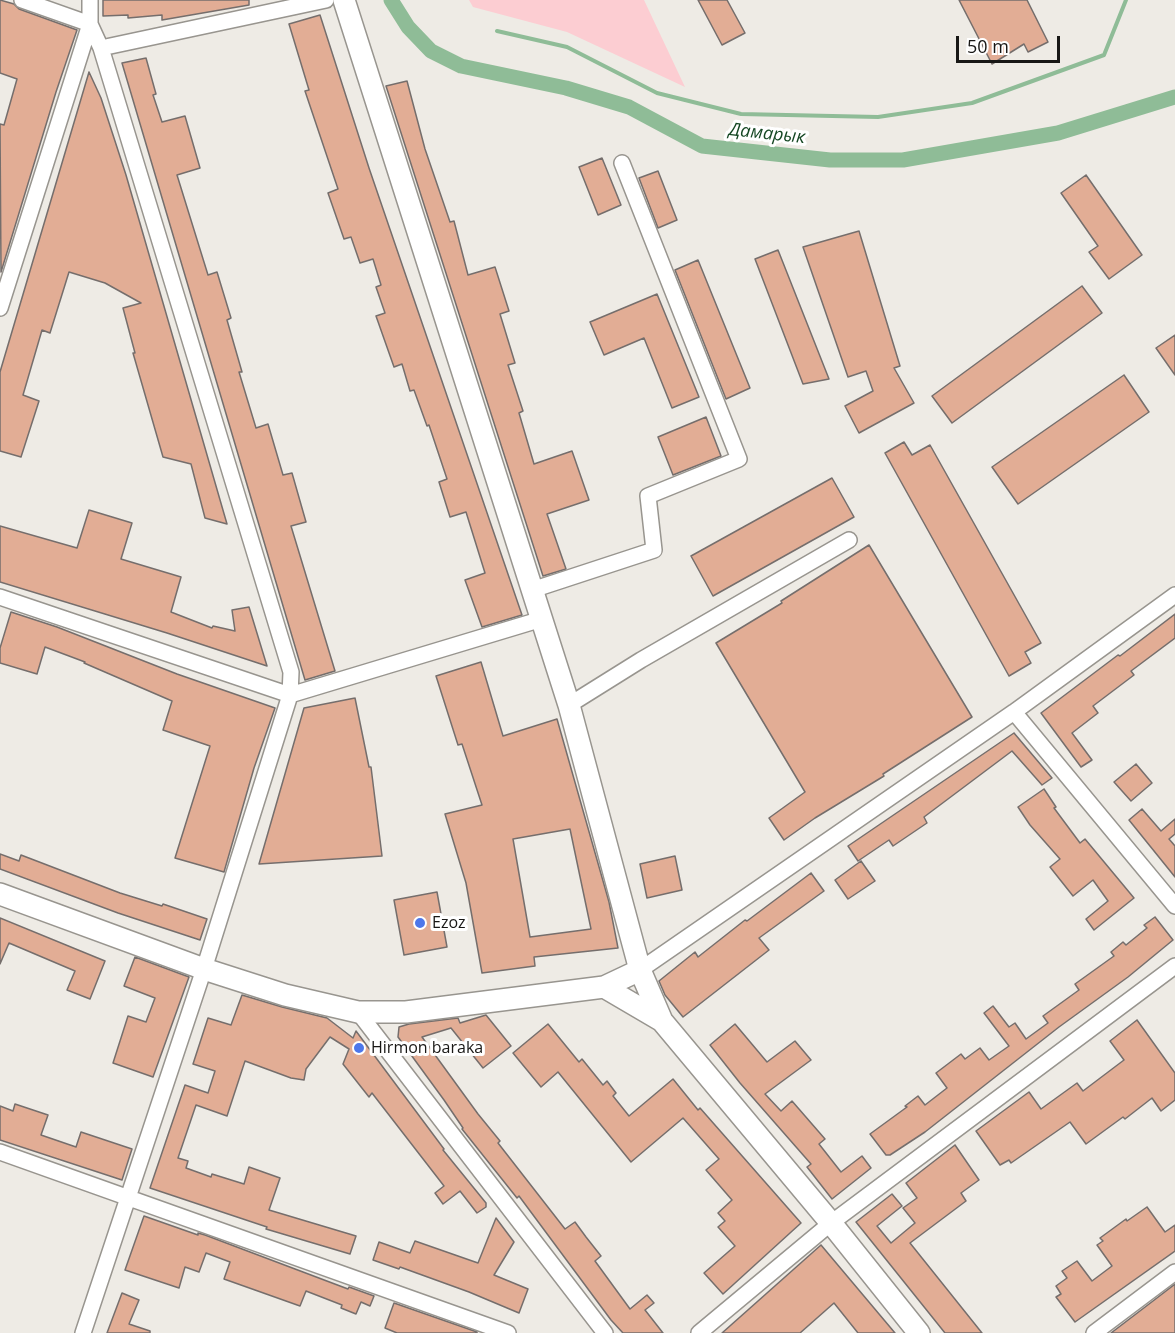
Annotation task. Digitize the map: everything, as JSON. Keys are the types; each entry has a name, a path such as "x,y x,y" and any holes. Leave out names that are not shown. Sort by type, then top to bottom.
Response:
{"main road":[{"path":"344,0 569,705 640,970 662,1021 831,1223 919,1333"},
{"path":"0,894 204,969 285,994 358,1012 406,1012 604,987 640,970"},
{"path":"604,987 662,1021"}],"street":[{"path":"22,0 90,24 101,48 291,672 290,695 204,969 82,1333"},
{"path":"0,308 90,24 90,0"},
{"path":"101,48 326,0"},
{"path":"532,590 654,550 648,496 739,459 622,163"},
{"path":"569,705 641,660 849,540"},
{"path":"640,970 1014,712 1175,595"},
{"path":"0,597 290,695 542,620"},
{"path":"1014,712 1175,906"},
{"path":"699,1333 831,1223 1175,966"},
{"path":"358,1012 605,1333"},
{"path":"0,1152 508,1333"},
{"path":"1094,1333 1175,1272"}],"shaded area":[{"path":"469,0 644,0 685,87 567,32 473,7"}],"building":[{"path":"0,0 77,30 1,272 0,124 4,125 17,79 0,73"},
{"path":"103,0 249,0 249,5 162,20 162,15 128,18 128,15 103,16"},
{"path":"698,0 727,0 745,33 722,45"},
{"path":"959,0 1027,0 1048,42 1028,52 1024,44 992,64"},
{"path":"320,15 369,168 522,615 482,627 465,580 485,573 466,512 450,517 439,482 447,479 429,425 427,426 414,390 410,391 402,364 394,367 376,316 385,313 376,287 381,285 373,259 360,263 351,237 344,239 328,193 338,189 305,91 309,90 289,24"},
{"path":"146,58 156,94 153,95 162,122 185,116 200,168 177,175 208,275 217,272 231,318 227,320 242,372 239,372 256,428 268,424 283,475 292,473 306,522 291,526 335,671 305,680 122,63"},
{"path":"89,72 101,98 126,175 227,524 205,518 191,464 163,457 133,353 135,353 123,308 141,303 105,283 69,272 50,333 42,330 23,395 39,401 21,457 0,451 0,372"},
{"path":"407,81 425,149 450,222 454,221 468,275 495,267 509,311 500,314 515,363 508,365 523,411 519,413 534,464 572,451 589,500 547,514 566,569 543,576 386,86"},
{"path":"602,158 621,205 598,215 579,167"},
{"path":"658,171 677,220 658,228 639,178"},
{"path":"1086,175 1142,255 1109,279 1089,252 1098,246 1061,193"},
{"path":"859,231 900,366 894,368 914,403 859,433 845,406 873,391 866,371 848,377 803,247"},
{"path":"778,250 829,379 803,384 755,259"},
{"path":"698,260 750,388 726,399 675,270"},
{"path":"1082,286 1102,313 952,423 932,396"},
{"path":"657,294 699,397 672,408 644,338 604,355 590,322"},
{"path":"1175,335 1175,375 1156,348"},
{"path":"1124,375 1149,412 1018,504 992,467"},
{"path":"706,417 721,456 673,475 658,437"},
{"path":"904,442 912,455 930,445 1041,643 1025,652 1031,663 1009,676 885,453"},
{"path":"832,478 854,517 713,596 691,556"},
{"path":"89,510 132,523 121,559 181,577 171,612 212,628 213,626 235,631 232,610 249,607 267,666 0,582 0,526 77,548"},
{"path":"869,545 972,717 784,840 769,818 805,792 716,643 782,603 781,601"},
{"path":"11,612 275,708 254,768 224,872 175,858 210,746 163,730 172,701 85,662 45,647 37,674 0,663 0,648"},
{"path":"1175,614 1175,638 1131,671 1134,675 1093,706 1098,713 1072,733 1092,760 1081,767 1041,713"},
{"path":"481,662 503,736 557,719 609,902 618,948 534,957 535,966 482,973 466,883 445,814 482,805 462,744 458,745 436,676","holes":["570,829 591,929 530,937 513,839"]},
{"path":"355,698 369,767 371,767 382,856 259,864 304,708"},
{"path":"1014,733 1052,778 1042,785 1012,751 924,817 927,823 893,846 889,840 858,861 848,846"},
{"path":"1136,764 1152,783 1131,801 1114,782"},
{"path":"1044,789 1056,807 1054,808 1080,843 1085,839 1134,898 1094,930 1086,919 1108,901 1093,880 1073,896 1050,867 1060,859 1030,825 1018,807"},
{"path":"1142,809 1161,831 1175,819 1175,834 1169,839 1175,846 1175,877 1129,820"},
{"path":"0,854 19,861 21,855 120,893 207,919 200,940 118,913 0,869"},
{"path":"675,856 682,890 647,898 640,864"},
{"path":"861,861 875,881 848,899 835,880"},
{"path":"811,873 824,891 759,938 769,950 683,1017 665,995 659,981 695,952 698,957"},
{"name":"Ezoz","path":"437,892 447,947 404,955 394,900"},
{"path":"1155,917 1173,940 925,1132 890,1155 886,1155 870,1134 918,1096 925,1105 947,1088 936,1073 961,1054 965,1059 980,1048 989,1060 1009,1046 984,1013 993,1006 1009,1027 1015,1023 1026,1039 1048,1023 1043,1016 1079,990 1075,984 1114,956 1111,952 1123,942 1126,945 1147,928 1144,925"},
{"path":"0,918 105,961 90,999 67,990 75,971 9,943 0,964"},
{"path":"135,957 189,977 153,1077 113,1063 128,1016 146,1022 155,998 124,986"},
{"path":"242,995 327,1018 353,1038 356,1031 443,1150 486,1203 486,1207 477,1213 460,1191 443,1204 435,1193 444,1186 372,1093 369,1097 343,1064 349,1049 330,1037 306,1069 304,1080 291,1078 245,1061 227,1116 196,1105 178,1158 188,1161 186,1168 211,1177 212,1174 244,1184 249,1167 280,1178 269,1210 356,1236 350,1254 266,1229 267,1227 150,1188 185,1085 208,1093 215,1071 193,1064 208,1018 231,1025"},
{"path":"486,1015 511,1046 483,1068 451,1028 422,1037 500,1141 498,1143 565,1229 575,1222 601,1256 595,1261 630,1309 647,1295 654,1303 645,1310 663,1333 623,1333 611,1320 519,1196 517,1198 462,1129 398,1037 399,1027 409,1024 458,1018 460,1023"},
{"path":"1137,1020 1175,1073 1175,1100 1161,1111 1152,1098 1086,1144 1070,1122 1011,1163 1009,1160 1000,1165 976,1131 1029,1092 1041,1109 1077,1083 1083,1091 1124,1060 1110,1041"},
{"path":"548,1024 579,1062 582,1059 603,1085 607,1081 616,1093 613,1096 629,1116 673,1079 698,1110 700,1108 801,1223 723,1294 704,1273 735,1246 718,1227 725,1221 718,1213 732,1200 706,1170 719,1159 683,1118 631,1162 558,1072 541,1087 513,1053"},
{"path":"735,1024 767,1062 795,1041 811,1060 765,1094 781,1111 792,1101 825,1139 819,1144 841,1172 862,1156 871,1168 832,1199 807,1167 811,1164 710,1045"},
{"path":"15,1104 48,1115 41,1135 76,1147 81,1132 132,1149 122,1180 0,1140 0,1106 13,1111"},
{"path":"955,1145 979,1180 961,1193 966,1201 910,1243 982,1333 945,1333 856,1222 892,1194 902,1206 877,1226 891,1243 915,1223 903,1208 917,1198 906,1183"},
{"path":"1147,1207 1165,1232 1175,1225 1175,1251 1075,1322 1056,1297 1061,1294 1056,1286 1067,1278 1062,1271 1077,1261 1092,1281 1112,1266 1097,1245 1103,1241 1100,1238"},
{"path":"144,1216 198,1235 198,1233 205,1235 348,1289 349,1287 374,1296 370,1306 361,1302 356,1314 341,1308 342,1305 306,1291 300,1306 224,1279 230,1262 206,1253 199,1272 185,1267 179,1288 125,1270"},
{"path":"496,1218 514,1242 494,1275 528,1289 519,1313 469,1292 400,1267 399,1269 373,1260 379,1242 410,1253 415,1241 478,1263"},
{"path":"821,1245 895,1333 858,1333 834,1303 800,1333 722,1333"},
{"path":"1175,1284 1175,1333 1111,1333 1153,1301"},
{"path":"122,1293 139,1300 129,1324 150,1331 150,1333 107,1333"},
{"path":"394,1303 477,1333 397,1333 385,1328"}],"waterway":[{"name":"Дамарык","path":"391,0 408,27 431,51 461,66 566,88 629,107 702,146 830,160 903,160 1058,133 1175,97"},
{"path":"497,31 567,47 657,93 741,114 878,117 972,103 1104,55 1126,0"}],"place":[{"name":"Ezoz","path":"420,923"},
{"name":"Hirmon baraka","path":"359,1048"}]}
